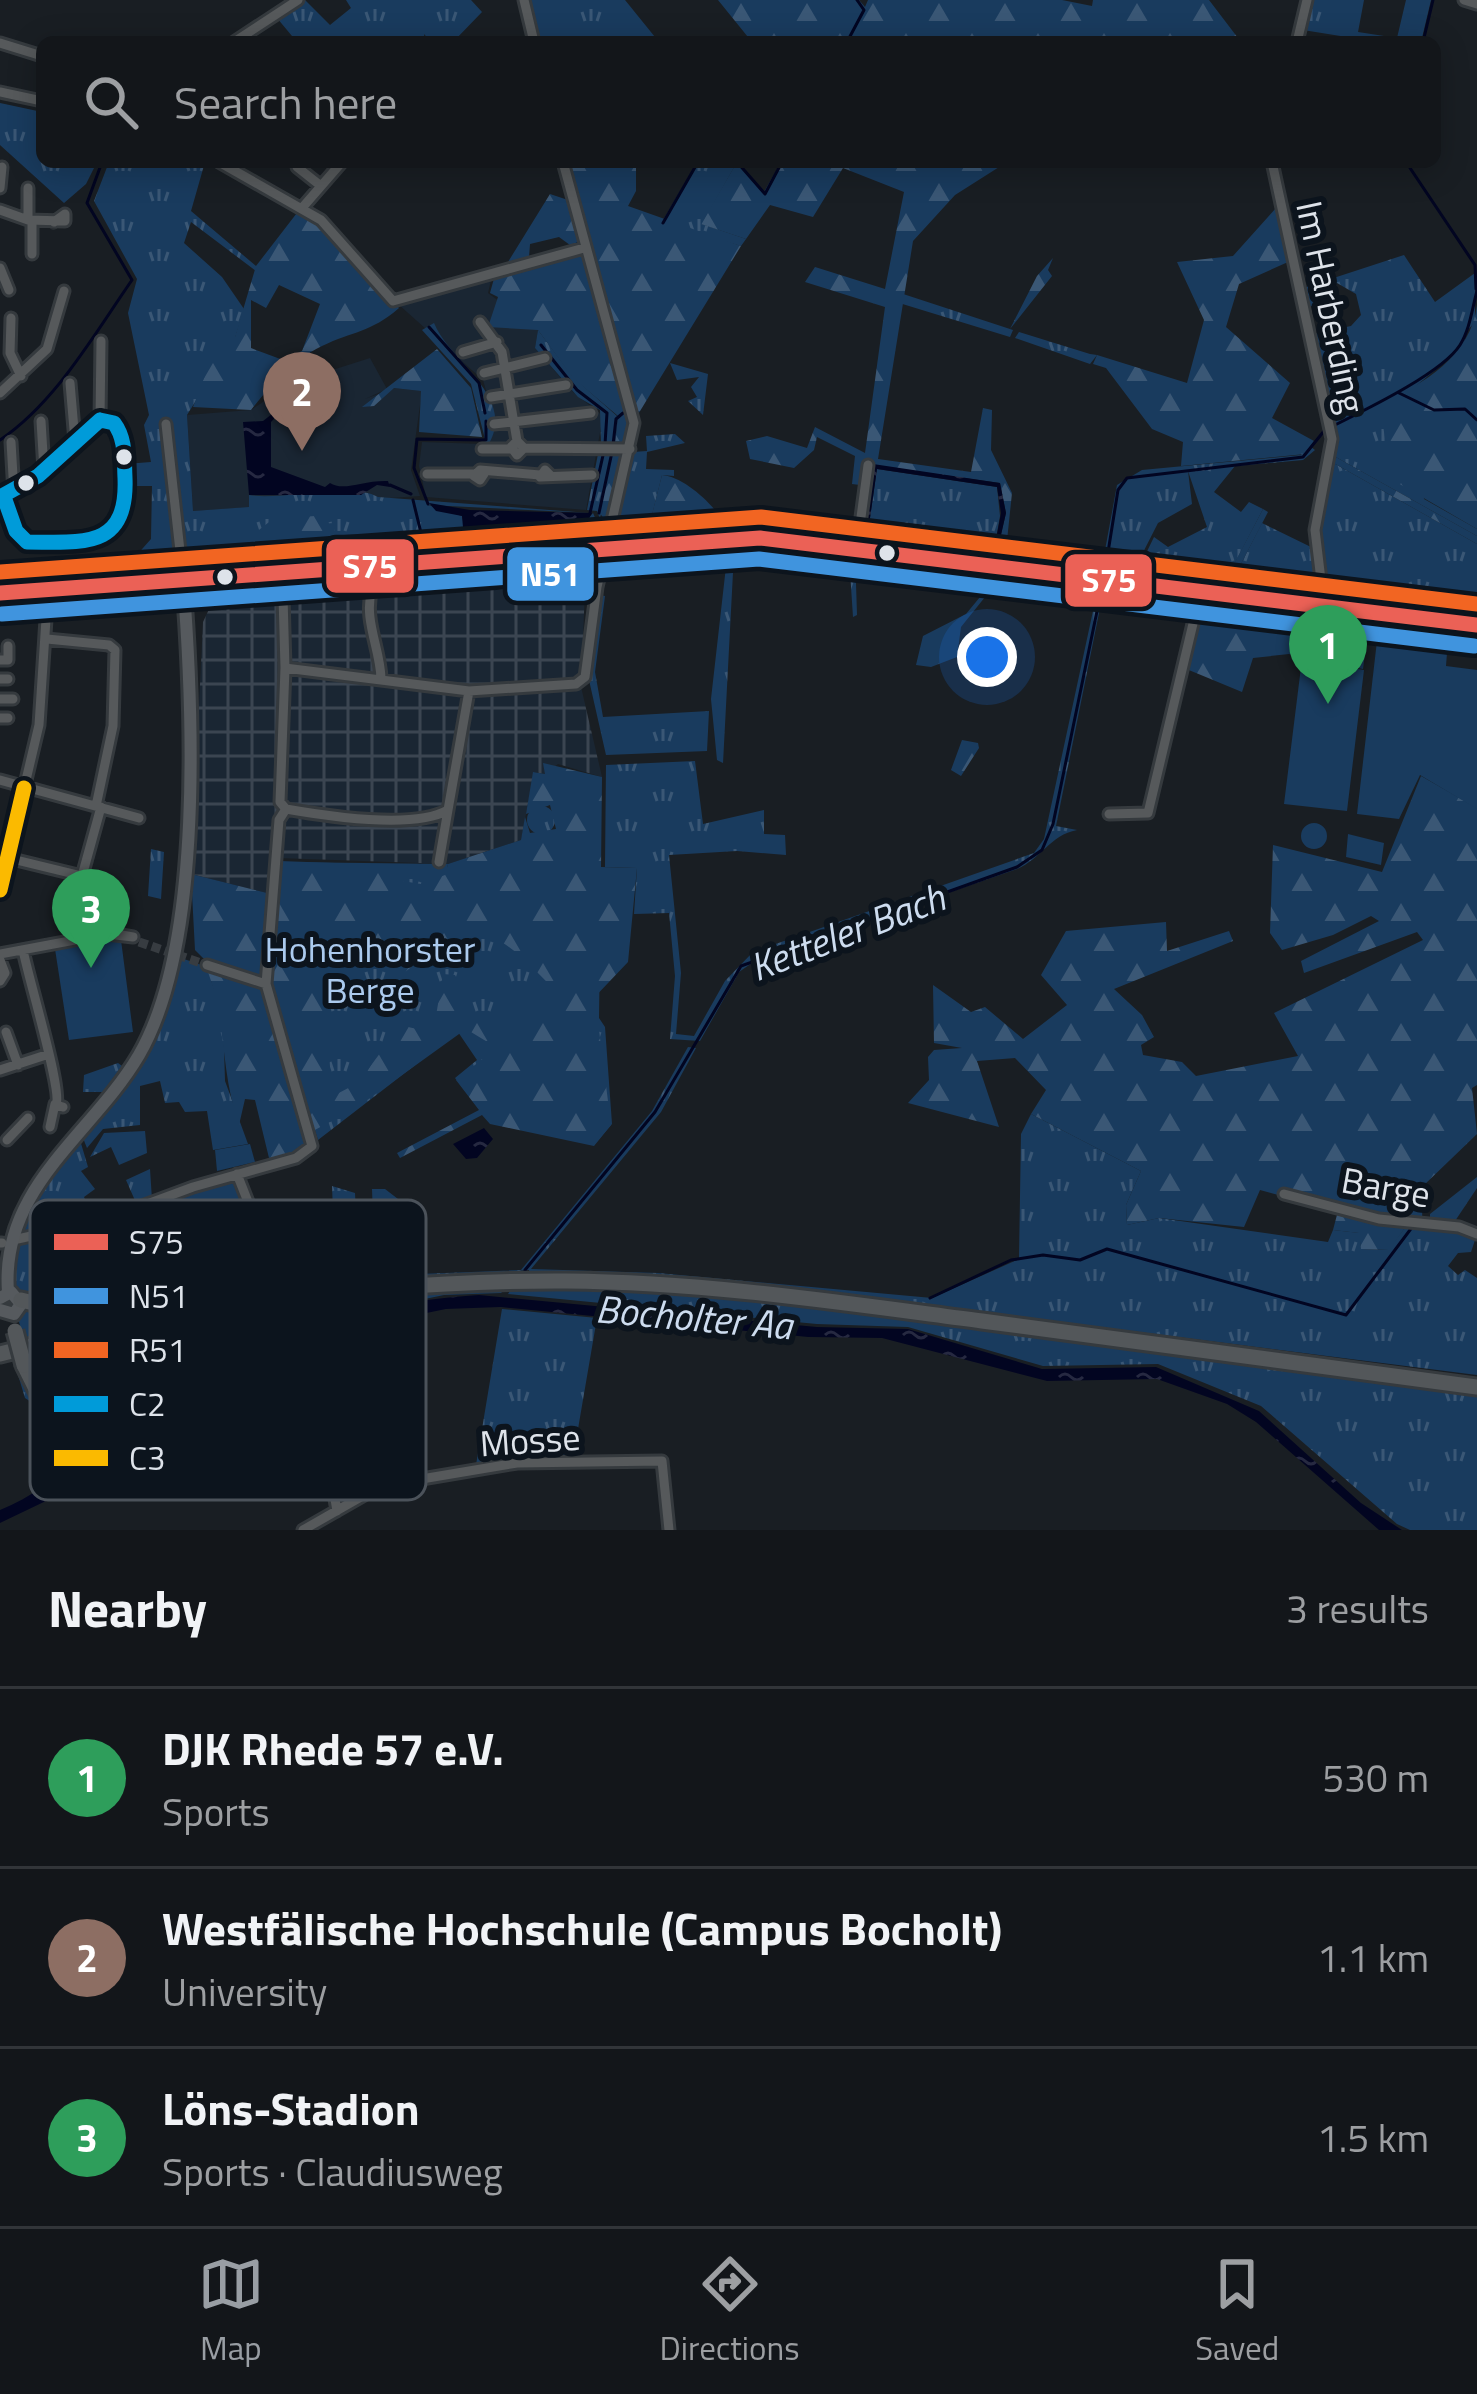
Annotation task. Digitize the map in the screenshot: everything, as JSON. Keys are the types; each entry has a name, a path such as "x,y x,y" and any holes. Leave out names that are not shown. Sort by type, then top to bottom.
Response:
{"highway":[{"path":"426,1282 657,1281 820,1296 1477,1385"},
{"path":"11,1311 30,1373"},
{"path":"0,1352 30,1345"},
{"path":"0,1352 30,1358"},
{"path":"26,1359 30,1357"},
{"path":"26,1359 30,1369"}],"main road":[{"path":"0,592 734,538 857,547 1477,625"},
{"path":"11,1311 5,1252 22,1200 121,1084 150,1032 172,966 187,785 183,578"}],"street":[{"path":"243,36 298,0"},
{"path":"524,0 533,36"},
{"path":"1298,36 1307,0"},
{"path":"1464,0 1477,4"},
{"path":"0,43 36,54"},
{"path":"0,92 36,100"},
{"path":"0,188 2,167"},
{"path":"238,168 322,220 393,301 584,248"},
{"path":"298,168 321,185"},
{"path":"302,208 337,168"},
{"path":"285,668 469,691 581,681 630,449 632,408 564,168"},
{"name":"Im Harberding","path":"1273,168 1333,448 1315,530 1324,605"},
{"path":"28,188 32,254"},
{"path":"0,210 54,222"},
{"path":"0,268 9,290"},
{"path":"0,393 51,342 64,291"},
{"path":"11,319 10,353 21,376"},
{"path":"480,322 497,342 506,368 518,475"},
{"path":"6,496 44,470 100,420 101,341"},
{"path":"463,352 497,342"},
{"path":"484,373 545,358"},
{"path":"70,383 75,441"},
{"path":"491,398 566,385"},
{"path":"494,424 591,413"},
{"path":"10,442 6,496 16,531 27,542 84,543 110,533 125,506 123,436 114,423 100,420"},
{"path":"40,421 44,470"},
{"path":"166,424 183,578"},
{"path":"482,449 630,449"},
{"path":"857,547 868,465"},
{"path":"427,475 592,475"},
{"path":"0,890 41,712 48,589"},
{"path":"372,590 371,628 380,650 381,678"},
{"path":"1108,814 1148,813 1201,590"},
{"path":"283,596 279,796 286,809"},
{"path":"8,857 82,876 111,745 115,650 109,645 47,638"},
{"path":"0,660 8,660 8,646"},
{"path":"439,862 469,691"},
{"path":"0,699 13,699"},
{"path":"0,780 140,818"},
{"path":"286,809 391,819 448,810"},
{"path":"162,1200 296,1158 313,1142 266,984 279,820 286,809"},
{"path":"0,981 4,973 0,957 23,950 116,934 130,934 135,941"},
{"path":"23,950 58,1101 50,1126"},
{"path":"207,965 266,984"},
{"path":"6,1032 18,1065"},
{"path":"0,1082 1,1070 49,1054"},
{"path":"2,1140 28,1118"},
{"path":"237,1174 247,1200"},
{"name":"Barge","path":"1284,1194 1379,1219 1459,1226 1477,1234"},
{"name":"Mosse","path":"426,1478 517,1463 662,1461 669,1530"},
{"path":"335,1500 337,1511"},
{"name":"Mosse","path":"303,1530 356,1500"}],"shaded area":[{"path":"492,276 488,293 538,330 535,348 573,392 603,416 586,510 426,497 419,466 422,442 483,444 482,451 492,411 483,380 398,304"},
{"path":"370,358 387,389 365,399 394,388 422,391 411,470 420,496 193,511 187,415 251,410 316,366 323,373"},
{"path":"586,563 581,687 602,777 558,764 545,774 534,772 521,840 448,864 279,858 271,894 191,874 203,622 211,605 284,589"}],"green space":[{"path":"305,0 330,25 351,8 346,0 471,0 482,12 459,36 292,36 277,18"},
{"path":"528,0 625,0 654,36 537,36"},
{"path":"718,0 859,0 865,7 868,0 1062,0 1092,6 1093,0 1209,0 1236,36 747,36"},
{"path":"1310,0 1364,0 1358,32 1384,36 1340,36 1303,30"},
{"path":"1406,0 1431,0 1422,36 1397,36"},
{"path":"0,103 36,111 36,168 94,168 86,184 64,203 0,145"},
{"path":"107,168 203,168 191,211 256,266 256,271 191,222 184,243 222,277 244,309 235,338 187,415 193,511 249,507 249,495 351,491 589,513 428,505 462,516 467,541 501,532 576,526 593,513 600,529 607,526 591,544 203,571 456,549 127,575 127,566 151,539 152,486 127,486 126,464 151,462 144,425 149,415 128,313 137,279 94,201"},
{"path":"569,168 636,168 636,191 628,206 741,246 637,416"},
{"path":"694,168 734,168 702,224 746,239 741,246 662,222"},
{"path":"734,168 742,168 764,192 778,168 843,168 813,217 770,205 746,239 701,224"},
{"path":"843,168 998,168 955,195 913,241 878,459 971,472 983,408 992,410 991,450 1012,493 1006,550 999,558 853,539 860,485 852,484 855,456 817,437 814,450 794,468 750,459 746,441 767,436 807,448 815,427 865,453 885,307 805,282 815,267 885,289 904,192","holes":["872,465 1000,483 1006,513 996,556 867,537"]},
{"path":"550,194 568,200 578,242 570,245 559,237 530,244 529,257 508,262"},
{"path":"1276,208 1288,262 1239,284 1226,327 1290,383 1272,418 1314,441 1305,454 1181,466 1183,442 1152,429 1106,368 1093,364 1097,355 1187,383 1204,320 1177,262 1233,256"},
{"path":"300,209 399,308 301,359 251,410 193,407 209,365 235,337 256,266","holes":["279,285 320,304 302,351 283,360 251,348 251,300 266,308"]},
{"path":"581,251 628,410 627,445 615,445 618,416 573,378 538,330 488,327 498,297 490,293 495,275"},
{"path":"1404,255 1435,302 1475,273 1475,322 1465,333 1464,346 1411,390 1424,499 1477,529 1477,536 1334,456 1313,334 1351,326 1361,315 1356,294 1337,283 1320,293 1322,304 1307,307 1303,288"},
{"path":"1053,258 1048,270 1052,276 1010,329 1037,276"},
{"path":"897,292 1013,330 1010,337 896,302"},
{"path":"1477,305 1477,529 1391,479 1380,405 1443,366 1466,339"},
{"path":"434,323 489,396 495,429 487,447 471,384 422,330"},
{"path":"538,330 573,377 618,417 615,445 601,443 600,410 578,397 535,348"},
{"path":"1019,332 1097,355 1090,364 1015,338"},
{"path":"437,349 471,388 482,437 419,432 421,391 394,388 374,406 362,407"},
{"path":"670,363 708,374 703,415 688,401 697,397 691,387 699,377 677,380"},
{"path":"675,434 685,443 647,452 646,469 674,470 674,476 662,475 649,527 618,526 633,452 647,451 646,436"},
{"path":"1311,447 1315,450 1303,460 1235,466 1214,492 1241,512 1249,502 1263,509 1225,582 1138,570 1154,537 1168,547 1207,527 1188,471 1192,504 1158,523 1133,572 1101,572 1117,485 1142,470 1301,455"},
{"path":"599,449 608,454 613,449 600,519 597,511 587,510"},
{"path":"613,449 625,452 606,522 600,513"},
{"path":"1334,456 1477,536 1477,544 1330,461"},
{"path":"1330,461 1477,544 1477,615 1325,597 1316,534"},
{"path":"877,469 997,487 1000,516 994,550 868,532"},
{"path":"662,475 701,495 728,530 622,532 618,526 649,526"},
{"path":"1263,509 1268,512 1230,585 1137,573 1225,581"},
{"path":"315,516 319,524 334,523 335,548 271,552 252,546 255,533 273,519"},
{"path":"1262,523 1313,548 1321,596 1230,585"},
{"path":"732,544 855,553 857,615 853,617 849,556 734,549"},
{"path":"728,549 734,553 723,763 717,760 711,699"},
{"path":"1099,583 1104,584 1100,608 1056,826 1077,830 1017,869 759,958 739,972 700,1041 670,1039 675,976 669,913 634,914 637,868 605,867 606,765 695,761 703,824 764,810 764,834 785,835 786,855 737,851 669,855 681,973 676,1034 694,1036 725,981 753,952 1034,853 1044,839"},
{"path":"989,592 961,627 957,657 931,667 916,665 923,636 966,614"},
{"path":"599,595 605,596 595,672 603,717 709,711 707,751 606,755 589,680"},
{"path":"1200,601 1369,623 1363,669 1289,654 1253,658 1242,692 1184,668"},
{"path":"1370,619 1477,634 1477,641 1369,623"},
{"path":"1378,632 1448,640 1446,666 1477,670 1477,809 1420,775 1399,819 1357,814"},
{"path":"1302,659 1364,670 1347,811 1284,804"},
{"path":"962,740 978,743 979,748 961,776 951,770"},
{"name":"Hohenhorster Berge","path":"543,763 602,777 601,867 637,868 628,962 589,1003 599,1030 611,1125 594,1146 490,1124 482,1115 400,1158 397,1153 479,1110 456,1080 495,1049 504,1052 466,1029 359,1106 313,1131 268,983 279,861 391,865 396,880 421,884 445,875 448,864 521,840 525,817 530,833 556,829 550,805 526,814 533,772 545,774","holes":["466,931 504,944 555,990 491,1041 455,975 443,974 435,1022 411,1028 397,1021 382,1000 387,986 432,951 442,950 453,965 460,963 450,942","365,939 389,959 387,978 376,996 389,1041 358,1083 331,1097 326,958"]},
{"path":"1421,776 1477,808 1477,1085 1472,1088 1477,1134 1423,1186 1422,1220 1407,1225 1389,1250 1361,1249 1359,1233 1333,1230 1338,1211 1260,1190 1244,1227 1159,1218 1127,1225 1126,1205 1141,1171 1031,1114 1046,1090 1015,1058 977,1061 999,1127 908,1103 929,1080 928,1057 934,1050 962,1048 934,1043 933,985 971,1012 985,1007 1023,1039 1067,1005 1041,975 1066,931 1166,922 1167,951 1229,931 1233,941 1114,989 1142,1015 1154,1037 1141,1045 1143,1055 1182,1062 1196,1076 1298,1056 1274,1013 1423,940 1417,932 1304,973 1301,961 1379,921 1371,916 1333,935 1282,950 1270,933 1273,845 1382,872"},
{"path":"541,806 551,810 555,820 551,830 541,834 531,830 527,820 531,810"},
{"path":"1314,823 1327,836 1314,849 1301,836"},
{"path":"1348,834 1384,843 1381,865 1346,857"},
{"path":"151,849 164,852 161,899 148,896"},
{"name":"Hohenhorster Berge","path":"279,862 448,864 447,869 601,868 599,1018 605,1027 612,1124 594,1145 490,1123 455,1078 477,1060 458,1032 318,1140 272,997"},
{"path":"191,874 271,894 265,979 203,958 195,950"},
{"path":"121,940 133,1032 69,1040 55,949"},
{"path":"181,958 219,971 211,980 223,1016 225,1081 248,1144 213,1150 207,1111 185,1112 179,1102 165,1103 160,1081 140,1086 140,1125 103,1129 87,1148 83,1138 145,1056"},
{"path":"207,969 263,985 310,1145 272,1162 255,1100 245,1099 239,1125"},
{"path":"688,1047 696,1048 661,1112 531,1269 658,1273 932,1298 1019,1259 1021,1134 1031,1114 1141,1171 1126,1205 1127,1225 1159,1218 1328,1242 1333,1230 1360,1233 1361,1249 1388,1250 1407,1225 1459,1228 1476,1237 1471,1252 1458,1253 1448,1266 1458,1275 1465,1270 1477,1278 1477,1375 770,1285 529,1274 529,1270 426,1279 426,1274 521,1270 652,1111"},
{"path":"118,1063 122,1066 103,1092 83,1092 84,1075"},
{"path":"145,1131 147,1153 119,1165 111,1147 90,1157 104,1133"},
{"path":"80,1140 88,1167 81,1171 95,1189 85,1200 30,1200 30,1232 16,1235 26,1203"},
{"path":"250,1144 255,1162 217,1171 215,1150"},
{"path":"150,1169 152,1200 135,1200 126,1180"},
{"path":"236,1177 245,1200 158,1200"},
{"path":"1477,1177 1477,1188 1455,1221 1430,1221 1430,1214"},
{"path":"332,1186 355,1193 355,1200 333,1200"},
{"path":"372,1189 385,1189 398,1199 372,1200"},
{"path":"30,1237 30,1298 14,1289 11,1243"},
{"path":"510,1284 501,1293 426,1299 426,1290"},
{"path":"514,1285 726,1292 1477,1395 1477,1530 1410,1530 1397,1524 1261,1406 1158,1364 1043,1366 908,1327 817,1324 508,1294"},
{"path":"24,1305 30,1306 30,1340 24,1341 18,1318"},
{"path":"502,1309 597,1318 573,1458 476,1465"},
{"path":"17,1353 30,1386 30,1401 12,1355"}],"water":[{"path":"300,392 271,422 271,467 325,487 388,481 390,487 377,485 361,495 249,495 243,422 263,421"},
{"path":"873,464 1000,483 1006,513 996,557 863,535","holes":["877,469 997,487 1001,513 994,550 868,532"]},
{"path":"429,503 470,510 592,513 587,522 573,526 479,542 464,539 462,516 436,511"},
{"path":"484,1128 493,1139 477,1158 466,1159 453,1144"},
{"name":"Bocholter Aa","path":"479,1295 817,1327 908,1329 1042,1369 1156,1367 1259,1411 1361,1503 1402,1530 1379,1530 1256,1422 1227,1404 1157,1379 1047,1381 882,1338 808,1337 501,1307 426,1313 426,1301"},
{"path":"30,1494 30,1500 48,1500 0,1523 0,1510"}],"waterway":[{"path":"850,36 864,10 857,0"},
{"path":"1424,36 1433,0"},
{"path":"0,440 56,387 132,280 87,203 100,168"},
{"path":"663,223 695,168"},
{"path":"742,168 765,194 779,168"},
{"path":"1410,168 1475,265 1476,289"},
{"name":"Ketteler Bach","path":"1333,426 1402,390 1451,356 1466,332 1477,291"},
{"path":"429,327 479,383 485,413"},
{"path":"541,345 577,390 607,413 605,444"},
{"path":"1399,393 1434,410 1465,409 1477,420"},
{"path":"613,445 616,419 623,413"},
{"path":"428,504 414,468 417,439 486,440 486,421"},
{"name":"Ketteler Bach","path":"1105,571 1118,490 1127,478 1303,457 1324,431"},
{"path":"590,513 604,451"},
{"path":"599,513 612,452"},
{"path":"390,485 411,494"},
{"path":"413,500 422,537 454,546"},
{"path":"508,540 586,532 596,522"},
{"path":"456,552 506,549"},
{"name":"Ketteler Bach","path":"525,1270 655,1112 741,966 1017,867 1042,850 1053,824 1102,587"},
{"path":"930,1298 1011,1260 1043,1255 1080,1260 1107,1249 1346,1315 1413,1226"}],"tunnel":[{"path":"139,942 207,965"}],"transit line":[{"name":"C2","path":"0,497 38,476 100,420"},
{"name":"C2","path":"4,497 16,531 27,542 83,541 110,530 124,501 124,449 114,423 100,420"},
{"name":"R51","path":"0,572 761,517 1477,604"},
{"name":"S75","path":"0,593 760,538 1477,625"},
{"name":"N51","path":"2,614 759,559 1474,646"},
{"name":"C3","path":"0,890 24,788"}],"place":[{"name":"Westfälische Hochschule (Campus Bocholt)","path":"302,451"},
{"name":"DJK Rhede 57 e.V.","path":"1328,704"},
{"name":"Löns-Stadion","path":"91,968"}]}
